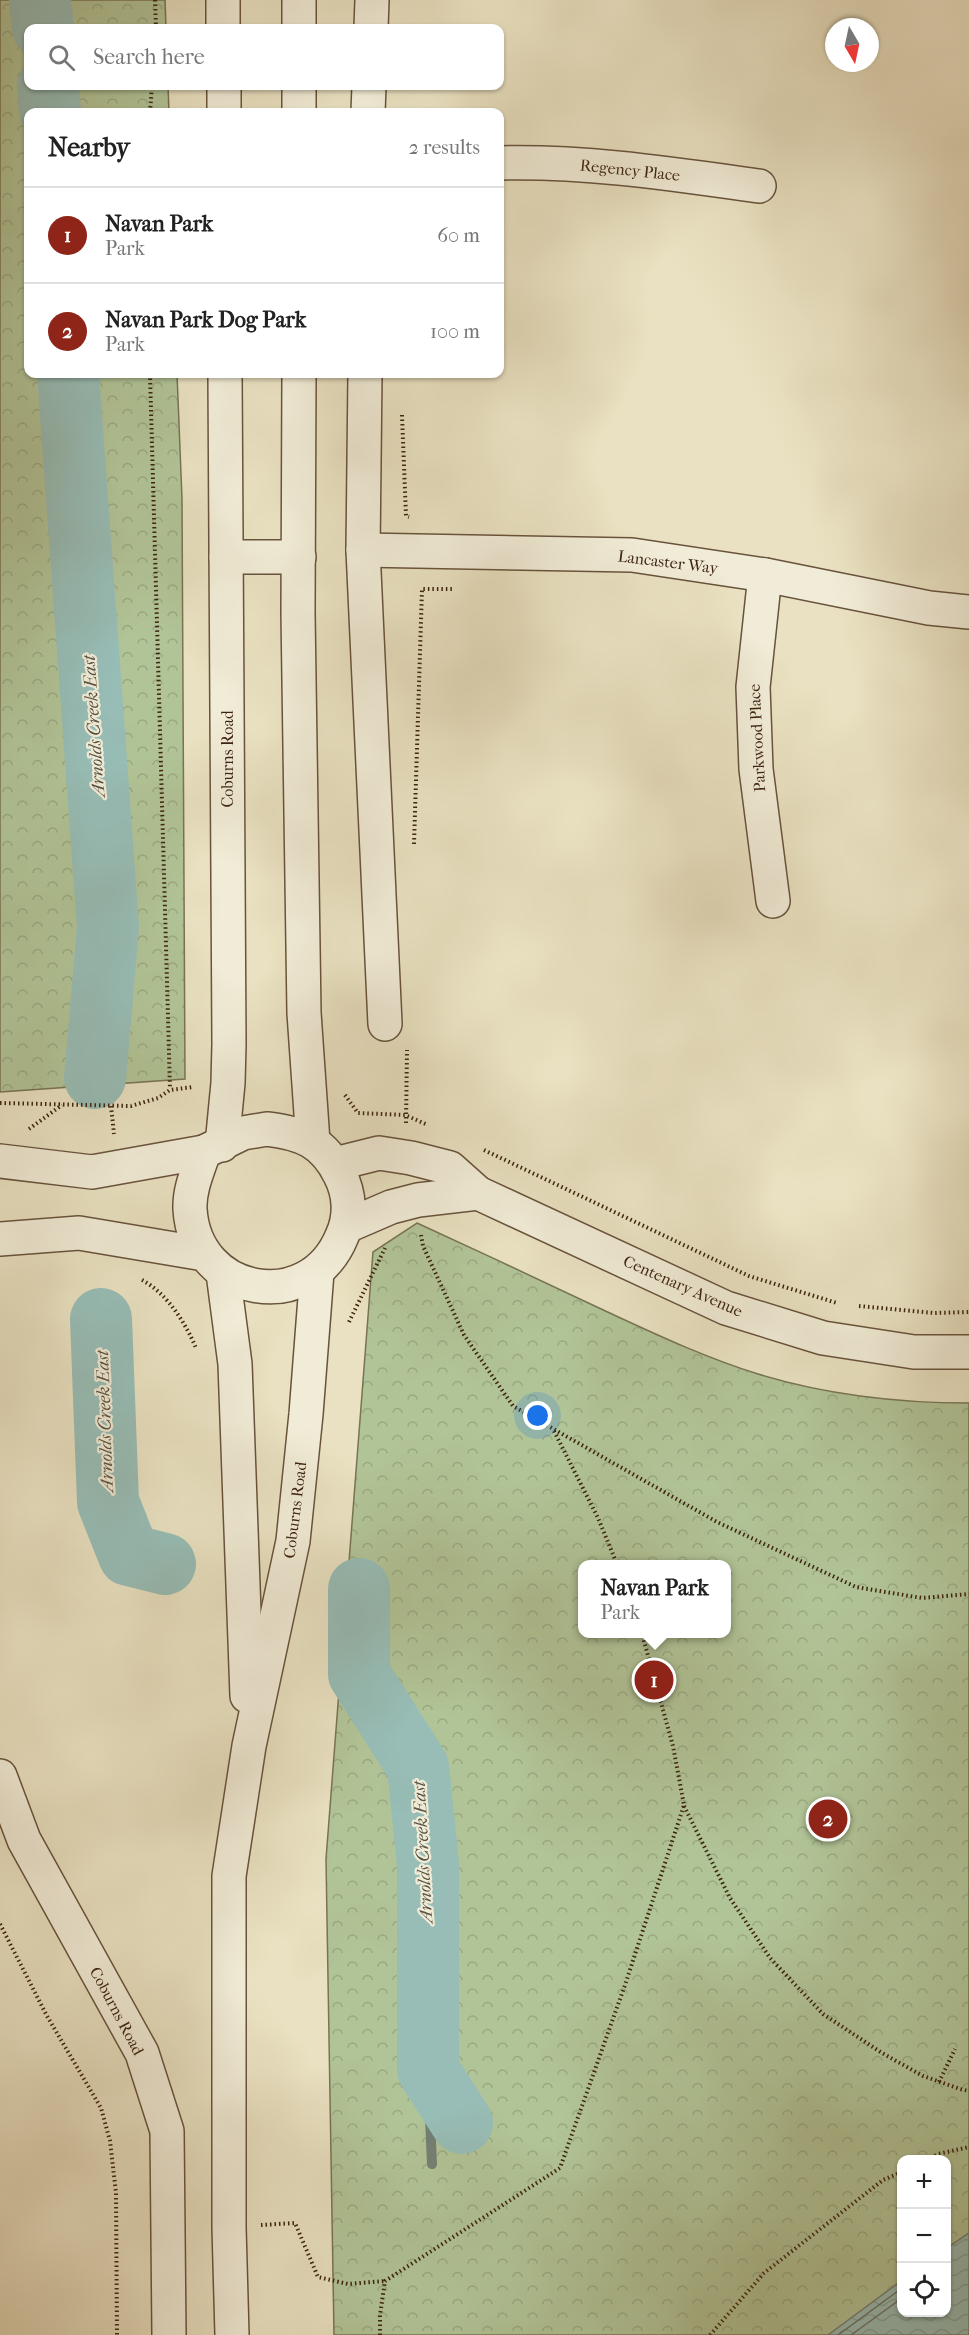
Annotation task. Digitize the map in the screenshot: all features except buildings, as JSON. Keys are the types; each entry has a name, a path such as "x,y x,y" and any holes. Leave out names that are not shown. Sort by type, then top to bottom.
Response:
{"street":[{"path":"223,0 224,24"},
{"path":"299,0 299,24"},
{"path":"371,24 372,0"},
{"path":"224,90 224,108"},
{"path":"299,90 299,108"},
{"path":"368,108 369,90"},
{"name":"Regency Place","path":"504,163 543,162 612,166 759,186"},
{"name":"Coburns Road","path":"213,1148 228,1083 229,1044 225,378"},
{"path":"299,378 304,1013 324,1153"},
{"path":"365,378 363,549 396,1033"},
{"name":"Lancaster Way","path":"363,549 632,555 765,575 929,608 969,612"},
{"path":"226,557 299,557"},
{"name":"Parkwood Place","path":"765,575 753,687 756,769 773,901"},
{"path":"0,1161 92,1172 213,1148 243,1133 267,1129 291,1132 324,1153 345,1183 349,1205 347,1226 336,1252 317,1272 295,1284 270,1288 245,1284 213,1263 79,1233 0,1239"},
{"path":"213,1148 194,1182 190,1207 193,1231 213,1263"},
{"name":"Centenary Avenue","path":"324,1153 379,1153 450,1168 478,1193 726,1308 823,1338 914,1352 969,1352"},
{"path":"347,1226 391,1207 417,1200 478,1193"},
{"name":"Coburns Road","path":"213,1263 235,1364 249,1746"},
{"name":"Coburns Road","path":"232,2335 229,1876 249,1746 293,1541 317,1272"},
{"name":"Coburns Road","path":"0,1776 24,1840 142,2053 167,2131 169,2335"}],"path":[{"path":"155,0 156,24"},
{"path":"150,108 152,90"},
{"path":"0,1103 131,1106 158,1098 170,1090 150,378"},
{"path":"401,409 406,516 414,518"},
{"path":"413,852 422,590 456,589"},
{"path":"396,1033 405,1114 438,1129"},
{"path":"482,1149 749,1276 843,1305"},
{"path":"417,1200 423,1246 464,1335 513,1406 717,1522 856,1587 922,1598 969,1594"},
{"path":"136,1277 154,1286 189,1332"},
{"path":"854,1306 934,1312 969,1312"},
{"path":"554,1431 598,1518 615,1560"},
{"path":"643,1638 673,1746 684,1806 730,1898 770,1958 823,2014 882,2053 923,2076 969,2091"},
{"path":"230,2226 295,2223 318,2277 348,2284 385,2281 560,2168 625,1985 684,1806"},
{"path":"0,1924 47,2016 100,2108 110,2141 116,2193 117,2335"},
{"path":"939,2082 955,2049"},
{"path":"936,2155 969,2147"},
{"path":"710,2335 764,2273 883,2180 897,2174"},
{"path":"380,2335 380,2315 385,2281"}],"green space":[{"path":"0,0 165,0 166,24 24,24 24,90 168,90 169,108 24,108 24,378 177,378 182,499 185,1079 0,1092"},
{"path":"417,1223 658,1335 717,1360 758,1374 810,1387 862,1396 969,1403 969,2335 334,2335 326,1859 373,1252"}],"water":[{"path":"969,2233 969,2335 828,2335 897,2284 897,2317 951,2317 951,2245"}],"waterway":[{"name":"Arnolds Creek East","path":"40,0 43,24"},
{"name":"Arnolds Creek East","path":"48,90 50,108"},
{"name":"Arnolds Creek East","path":"68,378 108,927 95,1078"},
{"name":"Arnolds Creek East","path":"101,1319 108,1502 129,1555 165,1564"},
{"name":"Arnolds Creek East","path":"359,1589 359,1674 418,1767 428,1864 428,2070 462,2123"},
{"path":"428,2070 432,2164"}],"place":[{"name":"Navan Park","path":"654,1680"},
{"name":"Navan Park Dog Park","path":"828,1819"}]}
